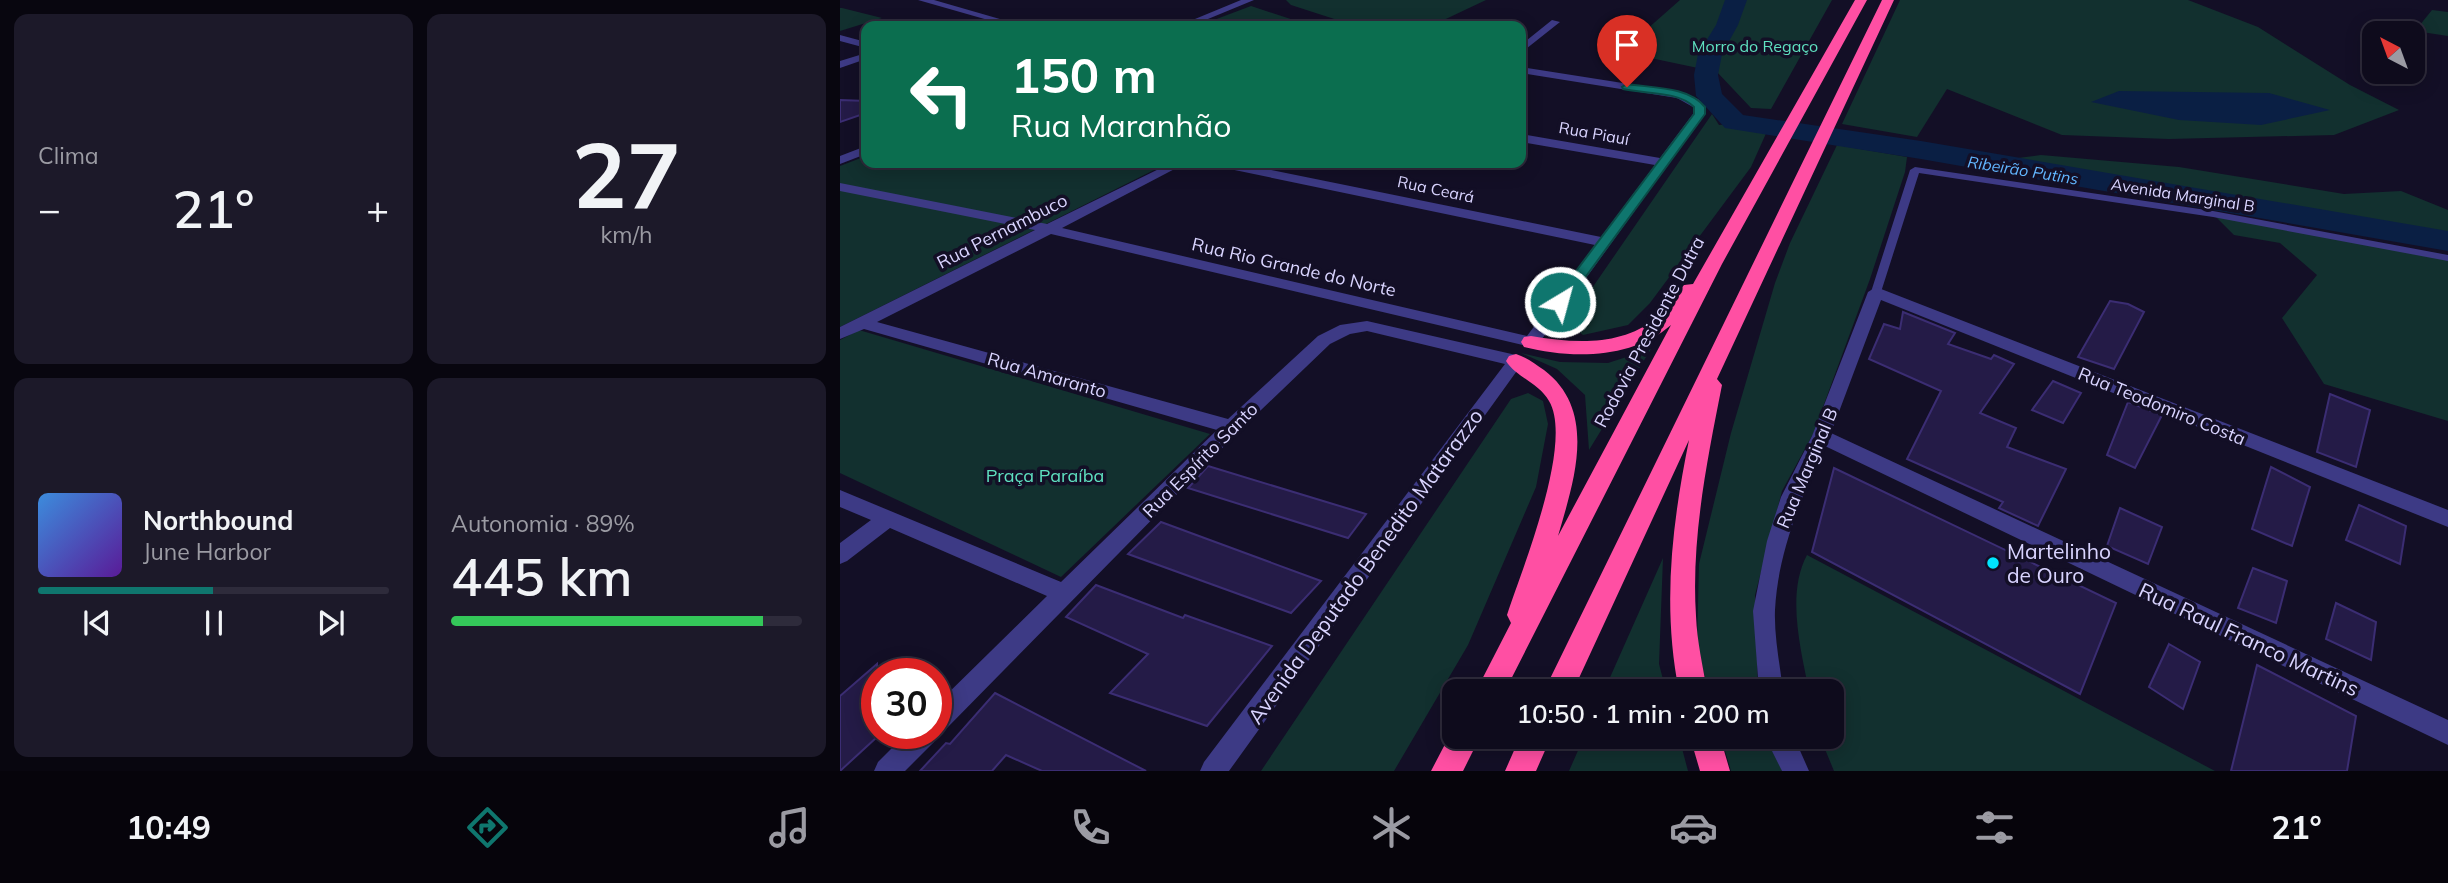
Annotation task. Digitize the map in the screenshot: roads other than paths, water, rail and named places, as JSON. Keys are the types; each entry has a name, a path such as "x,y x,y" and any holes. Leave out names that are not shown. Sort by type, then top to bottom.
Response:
{"highway":[{"name":"Rodovia Presidente Dutra","path":"1497,679 1713,264 1861,0"},
{"path":"1564,679 1888,0"},
{"path":"1531,342 1554,347 1593,348 1633,340 1659,326 1713,264"},
{"path":"1689,679 1683,558 1689,491 1719,350"},
{"path":"1507,661 1558,495 1566,448 1565,411 1549,383 1516,361"},
{"path":"1446,771 1458,749"},
{"path":"1520,771 1530,749"},
{"path":"1709,749 1715,771"}],"street":[{"path":"923,0 1001,21"},
{"path":"1196,21 1249,0"},
{"path":"1526,46 1555,22"},
{"path":"840,38 861,44"},
{"path":"840,65 861,58"},
{"path":"1526,72 1679,95 1694,101 1699,107 1699,114 1531,342"},
{"name":"Rua Piauí","path":"1526,139 1662,163"},
{"path":"840,160 861,152"},
{"name":"Rua Pernambuco","path":"840,334 1170,168"},
{"name":"Rua Ceará","path":"1244,168 1604,242"},
{"name":"Rua Rio Grande do Norte","path":"840,187 1049,229 1531,342"},
{"name":"Rua Marginal B","path":"1770,679 1765,611 1777,541 1791,497 1821,436 1876,292"},
{"name":"Rua Teodomiro Costa","path":"1876,292 2448,519"},
{"name":"Rua Amaranto","path":"863,323 1231,427"},
{"name":"Rua Espírito Santo","path":"952,706 1231,427 1324,340 1346,329 1367,326 1516,361"},
{"name":"Avenida Deputado Benedito Matarazzo","path":"1213,771 1516,361"},
{"name":"Rua Raul Franco Martins","path":"1821,436 2448,733"},
{"path":"840,498 1065,594"},
{"path":"840,555 887,519"},
{"path":"887,771 909,749"},
{"path":"1785,749 1796,771"}],"lane":[{"name":"Avenida Marginal B","path":"1876,292 1915,170 2213,214 2448,258"}],"water":[{"path":"2119,91 2269,93 2330,110 2261,125 2179,120 2091,102"}],"waterway":[{"name":"Ribeirão Putins","path":"1736,0 1727,25 1710,54 1706,75 1709,96 1735,122 1921,150 2448,241"}],"place":[{"name":"Martelinho de Ouro","path":"1993,563"}],"park label":[{"name":"Morro do Regaço","path":"1755,46"},
{"name":"Praça Paraíba","path":"1045,475"}]}
